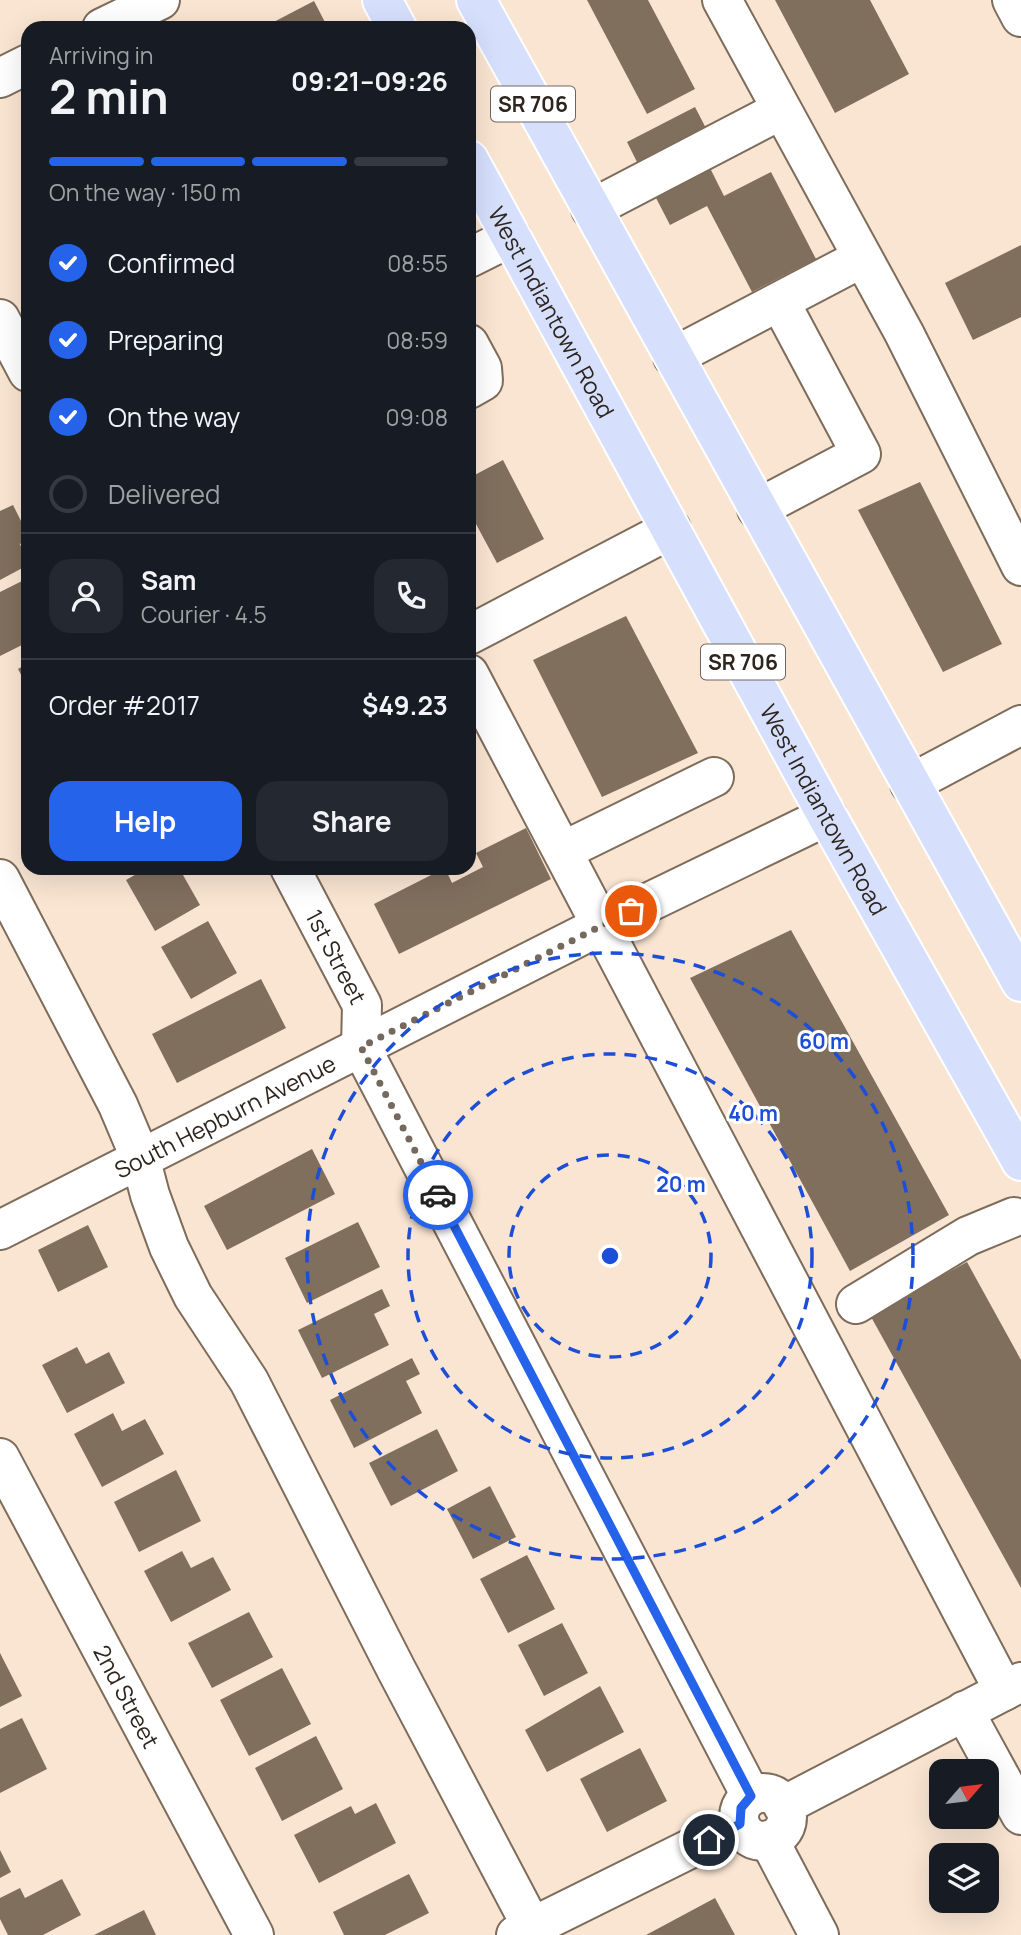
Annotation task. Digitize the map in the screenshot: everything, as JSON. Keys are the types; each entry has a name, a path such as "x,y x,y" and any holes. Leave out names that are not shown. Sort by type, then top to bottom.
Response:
{"main road":[{"path":"382,0 393,21"},
{"name":"SR 706","path":"475,0 910,784 1018,968"},
{"name":"West Indiantown Road","path":"476,173 827,816 1021,1161"},
{"path":"947,1030 1001,1083 1021,1115"}],"street":[{"path":"115,19 160,0"},
{"path":"722,0 904,333 1021,566"},
{"path":"1012,0 1021,17"},
{"path":"0,78 21,68"},
{"path":"591,209 781,110"},
{"path":"476,254 510,237"},
{"path":"673,357 862,258"},
{"path":"757,509 861,454 780,302"},
{"path":"476,357 482,368 483,382 476,386"},
{"path":"476,631 671,530"},
{"path":"0,879 55,980 140,1157 149,1195 193,1296 250,1381 396,1669 524,1931 761,1816 1013,1687 476,687"},
{"path":"910,784 1021,725"},
{"path":"563,851 714,777"},
{"name":"South Hepburn Avenue","path":"0,1230 602,925 827,816"},
{"name":"1st Street","path":"294,875 362,1005 361,1047 761,1816 819,1935"},
{"path":"856,1304 968,1236 1014,1217"},
{"name":"2nd Street","path":"0,1458 254,1935"},
{"path":"964,1711 1021,1815"}],"building":[{"path":"587,0 648,0 695,89 647,114"},
{"path":"775,0 870,0 909,74 835,113"},
{"path":"314,1 324,21 276,21"},
{"path":"695,107 709,134 641,170 627,142"},
{"path":"710,168 724,196 771,172 816,259 752,292 707,206 670,225 655,196"},
{"path":"1021,245 1021,317 973,340 945,283"},
{"path":"503,460 544,539 497,563 476,524 476,474"},
{"path":"920,482 1002,644 943,672 858,510"},
{"path":"13,505 21,521 21,569 0,580 0,511"},
{"path":"21,582 21,646 0,656 0,592"},
{"path":"626,616 698,753 602,797 533,660"},
{"path":"526,828 551,879 399,954 374,904 431,875 448,875 452,883 468,875 476,875 476,871 483,867 476,853"},
{"path":"135,875 183,875 200,905 155,931 126,880"},
{"path":"208,921 237,973 191,999 161,947"},
{"path":"791,930 949,1215 850,1271 690,978"},
{"path":"261,979 286,1028 177,1083 152,1034"},
{"path":"312,1149 335,1194 227,1250 204,1206"},
{"path":"358,1222 380,1267 307,1303 285,1258"},
{"path":"88,1225 108,1267 58,1292 38,1250"},
{"path":"967,1262 1021,1360 1021,1588 870,1315"},
{"path":"382,1289 390,1306 374,1314 389,1345 322,1378 298,1330"},
{"path":"77,1347 86,1364 109,1352 125,1383 67,1413 42,1365"},
{"path":"412,1358 420,1374 406,1381 422,1413 354,1448 330,1400"},
{"path":"113,1413 122,1431 145,1419 164,1454 102,1487 74,1434"},
{"path":"437,1429 458,1471 391,1506 369,1463"},
{"path":"176,1470 201,1521 139,1552 114,1502"},
{"path":"490,1486 516,1537 473,1559 447,1509"},
{"path":"182,1551 191,1568 213,1557 231,1590 171,1622 144,1571"},
{"path":"527,1555 555,1609 508,1633 480,1579"},
{"path":"249,1612 273,1657 212,1688 188,1643"},
{"path":"562,1623 588,1673 544,1696 518,1645"},
{"path":"0,1653 22,1696 0,1707"},
{"path":"282,1668 311,1724 249,1756 220,1700"},
{"path":"600,1686 624,1732 547,1772 525,1730"},
{"path":"22,1718 47,1769 0,1793 0,1729"},
{"path":"316,1736 343,1789 282,1821 255,1768"},
{"path":"640,1748 667,1801 607,1832 580,1779"},
{"path":"376,1803 396,1843 319,1883 294,1835 351,1806 355,1814"},
{"path":"0,1850 11,1872 0,1878"},
{"path":"409,1874 429,1913 385,1935 344,1935 333,1912"},
{"path":"62,1879 81,1915 43,1935 8,1935 0,1919 0,1898 20,1888 25,1898"},
{"path":"715,1898 735,1935 646,1935"},
{"path":"144,1910 156,1935 94,1935"}],"way so far":[{"path":"438,1195 361,1047 631,911"}],"route":[{"path":"438,1195 751,1796 744,1801 741,1808 740,1824 709,1840"}]}
